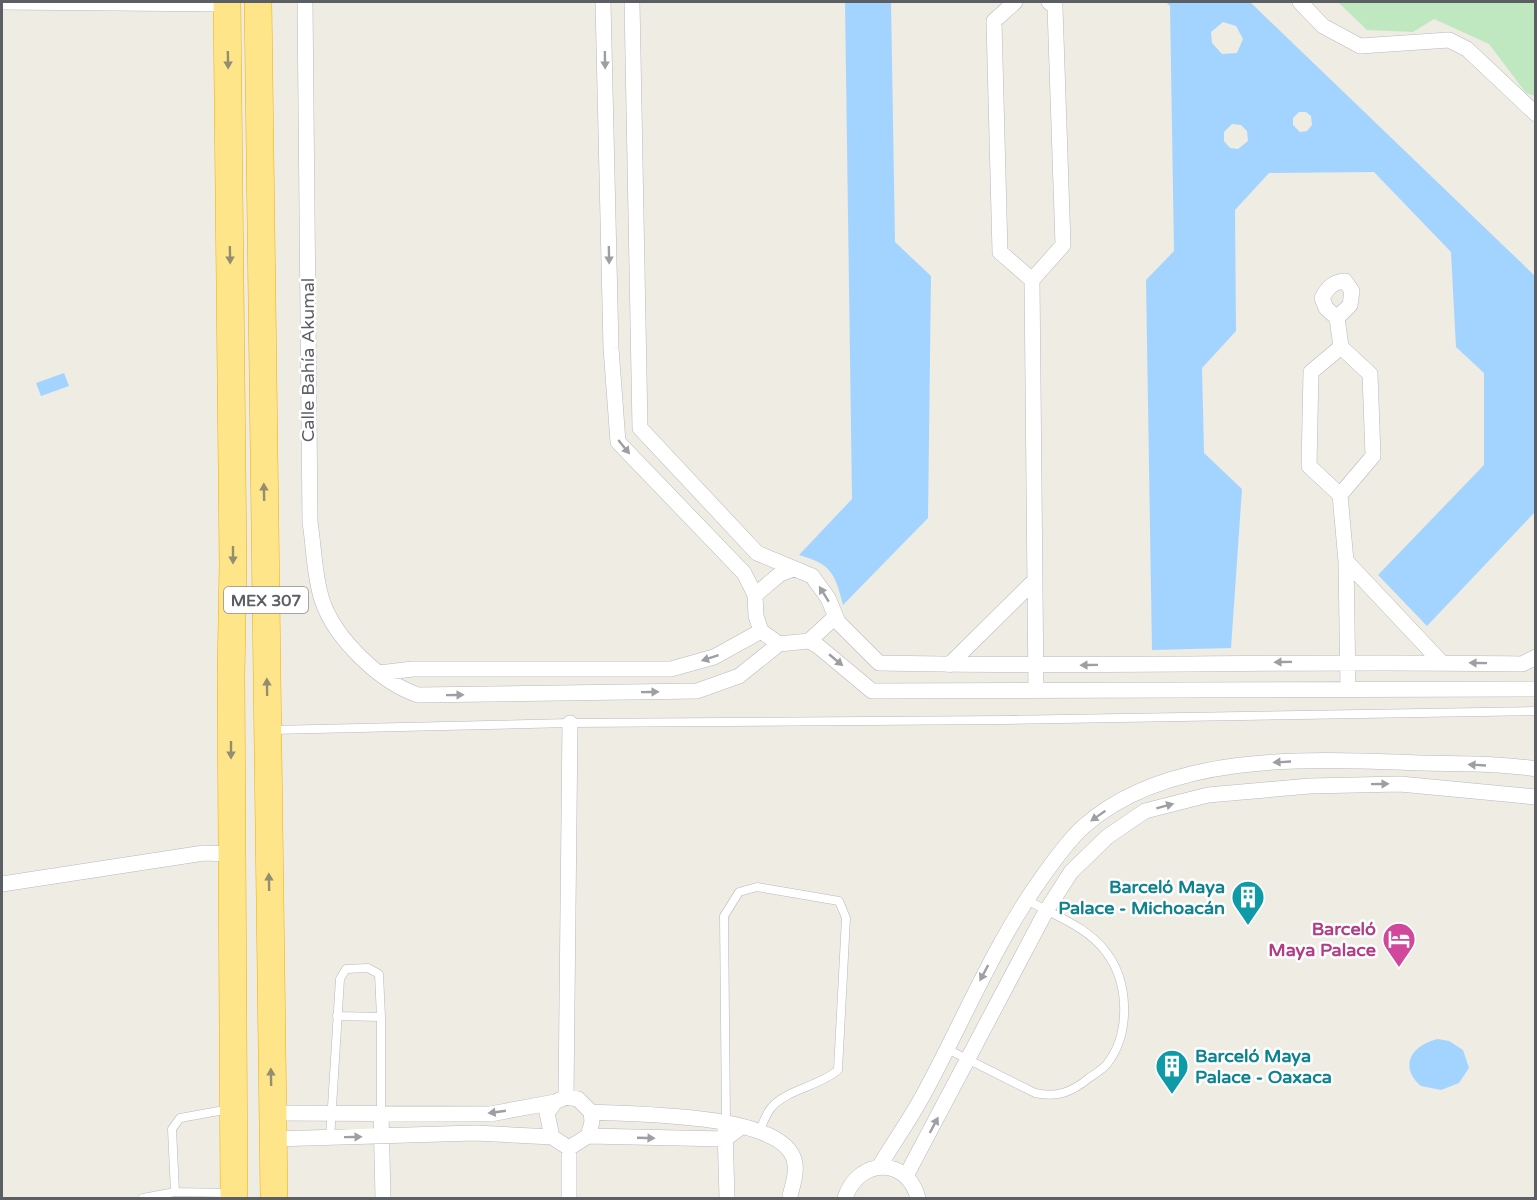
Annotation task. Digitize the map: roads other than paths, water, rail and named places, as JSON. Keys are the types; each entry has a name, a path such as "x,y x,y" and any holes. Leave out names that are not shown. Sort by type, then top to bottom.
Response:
{"highway":[{"name":"MEX 307","path":"258,2 274,1198"},
{"name":"MEX 307","path":"227,3 233,563 231,854 234,1196"}],"street":[{"path":"2,2 227,3"},
{"name":"Calle Bahía Akumal","path":"305,2 310,522 322,600 344,639 398,688 418,695 697,691 739,676 780,644"},
{"path":"603,2 611,348 618,442 744,573 755,595 756,616 761,631 780,644 809,641 835,617"},
{"path":"632,2 640,428 757,553 812,576 828,598 835,617 879,663 1036,666 1347,661 1522,664 1536,657"},
{"path":"1015,2 994,21 999,252 1032,280"},
{"path":"1036,691 1032,280 1063,245 1055,7 1049,2"},
{"path":"1300,2 1323,26 1359,46 1449,40 1467,49 1536,114"},
{"path":"1337,318 1341,346 1370,374 1373,456 1340,495"},
{"path":"1341,346 1311,372 1309,466 1340,495 1346,561 1348,689"},
{"path":"1346,561 1442,663"},
{"path":"755,595 780,574 793,569"},
{"path":"949,665 1034,581"},
{"path":"379,673 413,669 671,669 714,657 761,631"},
{"path":"809,641 872,691 1536,689"},
{"path":"552,1137 547,1113 560,1100 570,723"},
{"path":"845,1198 849,1187 857,1177 879,1167 928,1088 984,972 1026,899 1055,859 1083,827 1118,803 1162,782 1241,765 1356,760 1536,769"},
{"path":"1354,785 1356,760"},
{"path":"906,1176 1046,911 1071,872 1107,837 1145,811 1208,795 1354,785 1400,784 1536,797"},
{"path":"2,884 204,853 231,854"},
{"path":"273,1126 330,1112 490,1114 560,1100 578,1099 591,1112 592,1122 588,1136"},
{"path":"591,1112 733,1124 760,1130 789,1149 795,1164 790,1196"},
{"path":"381,1113 383,1198"},
{"path":"727,1198 725,1139 733,1124"},
{"path":"273,1126 330,1139 475,1133 552,1137 569,1148"},
{"path":"569,1148 588,1136 725,1139"},
{"path":"569,1148 569,1198"},
{"path":"879,1167 898,1171 906,1176 914,1186 918,1198"}],"lane":[{"path":"267,730 570,723 993,720 1536,711"},
{"path":"733,1124 724,916 739,892 757,887 839,901 846,918 838,1070 827,1080 780,1100 771,1108 760,1130"},
{"path":"947,1049 1035,1094 1050,1096 1075,1089 1107,1064 1122,1031 1124,987 1106,951 1072,921 1046,911 1026,899"},
{"path":"330,1139 340,979 346,969 368,968 379,974 381,1113"},
{"path":"337,1016 381,1017"},
{"path":"175,1192 171,1129 180,1118 234,1108"},
{"path":"143,1198 175,1192 234,1196"}],"water":[{"path":"845,2 891,2 895,242 931,276 928,518 843,605 830,571 818,562 799,555 852,499"},
{"path":"1166,2 1250,2 1535,276 1535,512 1427,626 1378,575 1484,465 1484,373 1456,347 1451,252 1374,172 1269,173 1235,210 1236,331 1202,368 1204,453 1242,489 1231,648 1152,650 1146,280 1174,251 1170,6","holes":["1223,22 1236,26 1243,39 1237,53 1222,54 1212,43 1211,32","1299,112 1306,112 1311,116 1312,125 1307,131 1300,132 1293,125 1293,118","1232,124 1241,125 1247,131 1248,141 1238,149 1230,148 1224,141 1224,132"]},
{"path":"64,373 69,386 41,396 36,383"},
{"path":"1438,1039 1449,1041 1463,1050 1469,1068 1459,1083 1441,1090 1421,1086 1410,1071 1409,1064 1415,1051"}],"place":[{"name":"Barceló Maya Palace - Michoacán","path":"1248,926"},
{"name":"Barceló Maya Palace","path":"1399,968"},
{"name":"Barceló Maya Palace - Oaxaca","path":"1172,1095"}]}
